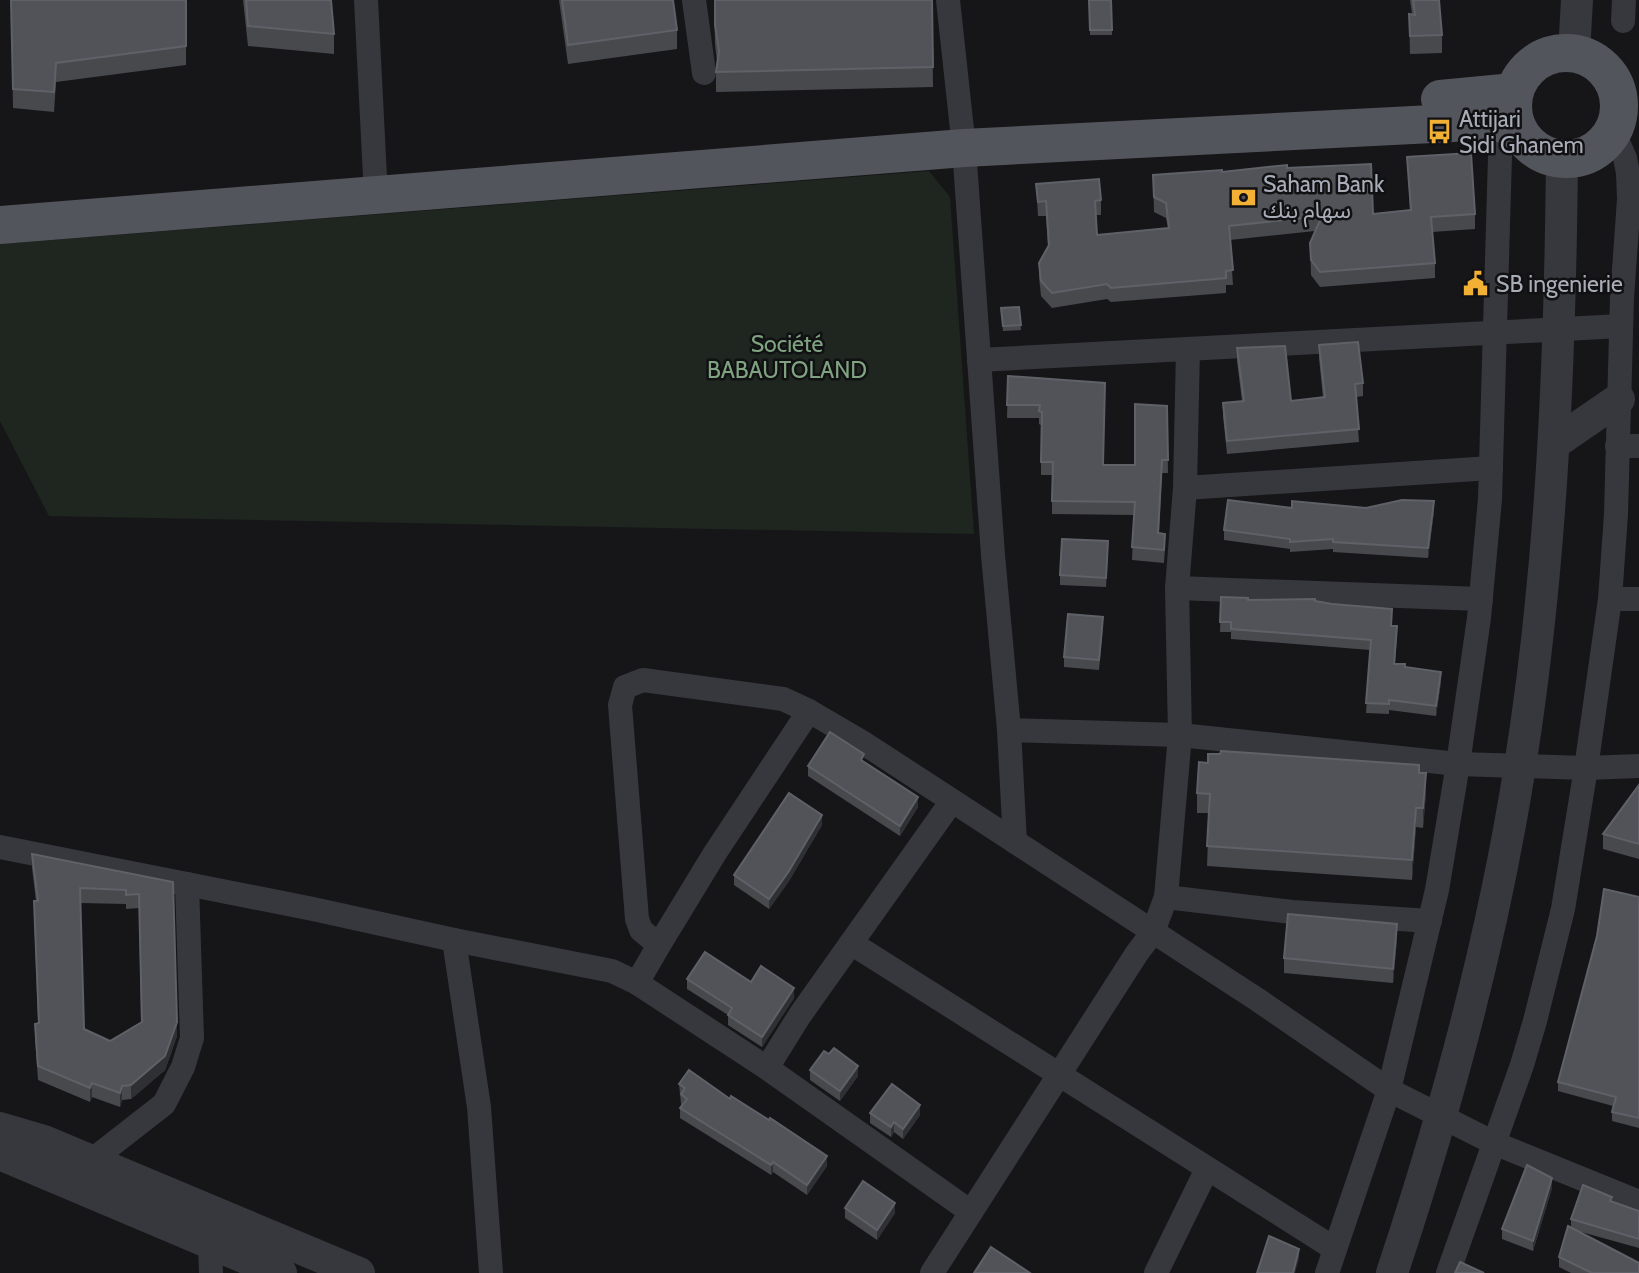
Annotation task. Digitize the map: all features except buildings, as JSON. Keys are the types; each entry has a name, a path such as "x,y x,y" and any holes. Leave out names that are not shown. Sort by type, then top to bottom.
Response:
{"main road":[{"path":"1574,53 1594,61 1610,76 1627,86 1619,107 1622,129 1586,155 1562,159 1533,148 1510,113 1520,80 1537,61 1549,55 1574,53"},
{"path":"0,209 376,177 963,138 1472,121 1510,113"},
{"path":"0,225 963,138"}],"street":[{"path":"366,0 376,177"},
{"path":"694,0 704,73"},
{"path":"948,0 963,138 993,555 1009,730 1015,842"},
{"path":"1574,53 1577,0"},
{"path":"1327,1273 1389,1090 1430,921 1458,764 1481,599 1491,468 1494,333 1510,113"},
{"path":"1476,1273 1450,1267 1522,1065 1547,977 1563,909 1610,599 1628,446 1619,399 1621,326 1630,297 1629,199 1634,173 1625,158 1622,129"},
{"path":"1392,1273 1441,1116 1465,1028 1486,941 1520,765 1536,645 1555,443 1562,159"},
{"path":"979,360 1621,326"},
{"path":"932,1273 1153,932 1166,897 1180,735 1177,588 1185,488 1188,349"},
{"path":"1555,443 1619,399"},
{"path":"1185,488 1491,468"},
{"path":"1177,588 1481,599"},
{"path":"1610,599 1639,599"},
{"path":"659,944 641,930 637,919 620,705 625,687 643,680 783,699 862,742 1389,1090 1494,1143 1639,1202"},
{"path":"637,983 715,853 809,711"},
{"path":"1009,730 1180,735 1458,764 1586,768 1639,766"},
{"path":"767,1068 800,1015 952,801"},
{"path":"0,847 612,971 637,983 767,1068 971,1212"},
{"path":"91,1161 164,1104 183,1067 192,1038 187,884"},
{"path":"1166,897 1292,912 1430,921"},
{"path":"454,940 479,1107 491,1273"},
{"path":"851,943 1335,1249"},
{"path":"0,1128 44,1142 359,1273"},
{"path":"0,1154 211,1258 281,1273"},
{"path":"1156,1273 1207,1170"}],"green space":[{"name":"Société BABAUTOLAND","path":"929,171 950,197 974,534 49,516 0,421 0,244"}],"place":[{"name":"Attijari Sidi Ghanem","path":"1439,132"},
{"name":"Saham Bank سهام بنك","path":"1243,197"},
{"name":"SB ingenierie","path":"1476,284"}]}
